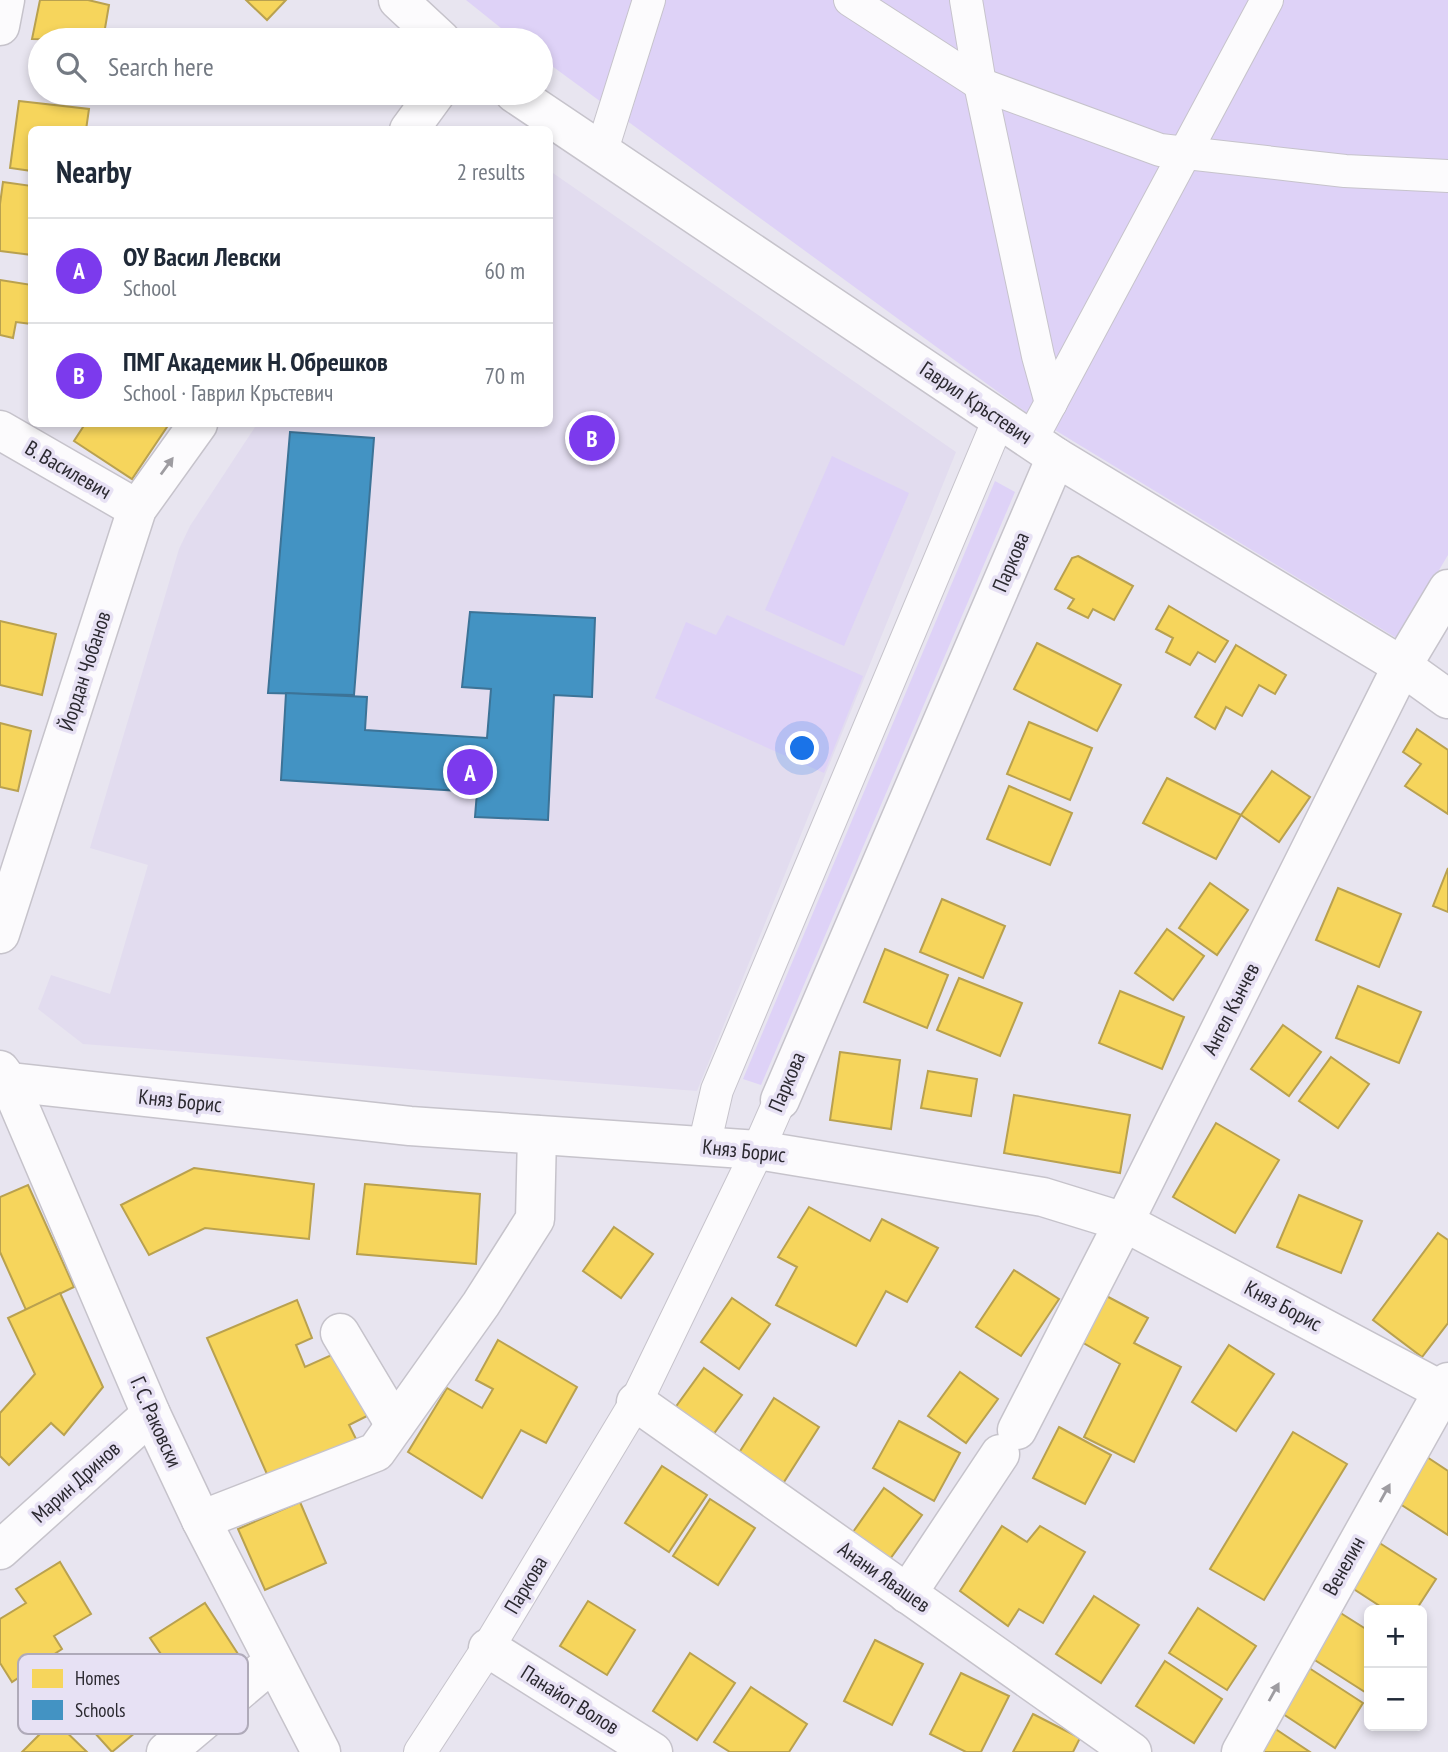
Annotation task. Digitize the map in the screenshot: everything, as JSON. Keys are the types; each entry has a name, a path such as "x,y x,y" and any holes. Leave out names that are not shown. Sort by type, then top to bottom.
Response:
{"street":[{"path":"0,26 5,0"},
{"path":"398,0 428,28"},
{"path":"602,150 649,0"},
{"path":"850,0 980,84 1160,150 1345,171 1448,176"},
{"path":"966,0 980,84 1038,356 1051,403"},
{"path":"1240,0 1246,40"},
{"path":"1044,449 1051,403 1268,0"},
{"path":"412,126 427,105"},
{"name":"Гаврил Кръстевич","path":"532,105 1044,449 1402,666 1448,699"},
{"path":"704,1146 717,1090 999,419"},
{"name":"Йордан Чобанов","path":"0,934 136,509 196,427"},
{"name":"В. Василевич","path":"0,430 136,509"},
{"name":"Паркова","path":"420,1752 488,1648 636,1402 758,1150 1044,449"},
{"name":"Ангел Кънчев","path":"907,1594 1008,1442 1124,1222 1402,666 1448,589"},
{"name":"Княз Борис","path":"4,1076 410,1126 758,1150 1043,1197 1124,1222 1446,1389"},
{"name":"Г. С. Раковски","path":"4,1076 151,1414 201,1520 321,1752"},
{"path":"201,1520 376,1452 481,1304 535,1219 537,1135"},
{"path":"340,1333 395,1425"},
{"name":"Венелин","path":"1241,1752 1446,1389"},
{"name":"Анани Явашев","path":"636,1402 1132,1752"},
{"name":"Марин Дринов","path":"0,1550 151,1414"},
{"name":"Панайот Волов","path":"488,1648 653,1752"},
{"path":"248,1683 273,1662"},
{"path":"166,1752 187,1734"}],"shaded area":[{"path":"466,0 1448,0 1448,555 1398,639 1027,413 553,67 553,28 501,28"},
{"path":"553,173 956,452 697,1091 83,1044 38,1009 51,975 110,994 148,865 90,848 179,549 190,526 255,427 553,427"},
{"path":"832,456 909,493 844,646 765,610"},
{"path":"995,481 1015,492 761,1085 743,1079"},
{"path":"727,615 863,676 824,773 655,698 686,622 716,635"}],"building: Homes":[{"path":"40,0 88,0 109,5 105,28 34,28"},
{"path":"246,0 286,0 267,20"},
{"path":"19,101 28,102 28,105 89,109 87,126 28,126 28,170 10,168"},
{"path":"3,182 28,185 28,254 0,251"},
{"path":"0,280 28,284 28,324 16,322 13,338 0,335"},
{"path":"83,427 167,427 132,479 74,441"},
{"path":"1078,556 1133,586 1114,620 1093,609 1088,618 1068,608 1074,599 1055,589 1072,558"},
{"path":"1169,606 1228,641 1215,662 1198,652 1190,665 1166,652 1173,638 1156,629"},
{"path":"0,621 56,634 42,695 0,685"},
{"path":"1037,643 1121,685 1097,731 1014,689"},
{"path":"1236,645 1286,675 1275,694 1259,685 1242,716 1226,707 1215,729 1195,717"},
{"path":"1029,722 1092,748 1070,800 1007,774"},
{"path":"0,723 31,731 18,791 0,787"},
{"path":"1417,729 1448,750 1448,814 1405,786 1421,764 1403,752"},
{"path":"1272,771 1310,797 1279,842 1241,815"},
{"path":"1167,778 1241,815 1216,859 1143,823"},
{"path":"1009,786 1072,813 1050,865 987,839"},
{"path":"1448,868 1448,912 1433,906"},
{"path":"1210,883 1248,910 1217,955 1179,928"},
{"path":"1338,888 1401,914 1379,967 1316,940"},
{"path":"942,899 1005,926 983,978 920,952"},
{"path":"1167,929 1204,956 1173,1000 1135,973"},
{"path":"885,949 948,975 927,1028 864,1002"},
{"path":"959,978 1022,1003 1000,1056 937,1030"},
{"path":"1358,986 1421,1012 1399,1063 1336,1038"},
{"path":"1120,991 1184,1017 1162,1069 1099,1043"},
{"path":"1283,1025 1321,1052 1289,1096 1251,1069"},
{"path":"840,1052 900,1060 891,1129 830,1120"},
{"path":"1331,1057 1369,1084 1338,1128 1299,1101"},
{"path":"928,1071 977,1079 971,1116 921,1108"},
{"path":"1014,1095 1130,1115 1120,1173 1004,1153"},
{"path":"1216,1123 1279,1160 1235,1233 1173,1197"},
{"path":"194,1168 314,1184 309,1239 205,1228 149,1255 121,1205"},
{"path":"365,1184 480,1194 476,1264 357,1254"},
{"path":"28,1185 74,1287 26,1310 0,1252 0,1197"},
{"path":"1299,1195 1362,1221 1341,1273 1277,1247"},
{"path":"809,1207 870,1241 882,1219 938,1248 907,1302 886,1291 856,1346 776,1305 797,1267 778,1257"},
{"path":"614,1227 653,1254 621,1298 583,1271"},
{"path":"1438,1233 1448,1240 1448,1323 1422,1357 1373,1320"},
{"path":"1014,1270 1059,1299 1021,1356 976,1327"},
{"path":"1097,1291 1148,1318 1134,1343 1181,1367 1134,1462 1084,1437 1120,1364 1071,1336"},
{"path":"60,1293 103,1387 64,1435 51,1423 9,1465 0,1456 0,1413 35,1374 8,1318"},
{"path":"732,1298 770,1324 739,1369 701,1342"},
{"path":"297,1300 312,1338 296,1345 305,1367 336,1353 367,1416 349,1425 358,1443 270,1481 207,1338"},
{"path":"498,1340 577,1387 546,1443 521,1430 482,1498 408,1452 447,1388 482,1408 493,1389 476,1380"},
{"path":"1229,1345 1274,1374 1236,1431 1192,1402"},
{"path":"704,1368 742,1395 710,1439 672,1412"},
{"path":"960,1372 998,1399 966,1443 928,1416"},
{"path":"774,1398 819,1427 782,1485 737,1456"},
{"path":"899,1421 960,1453 934,1501 873,1468"},
{"path":"1059,1427 1111,1455 1085,1504 1033,1478"},
{"path":"1293,1432 1347,1464 1264,1600 1210,1569"},
{"path":"1427,1457 1448,1471 1448,1535 1397,1502"},
{"path":"662,1466 707,1495 669,1552 625,1523"},
{"path":"884,1488 922,1515 890,1559 853,1532"},
{"path":"710,1499 755,1528 718,1585 673,1556"},
{"path":"300,1502 326,1563 265,1590 238,1529"},
{"path":"1002,1526 1027,1542 1040,1526 1085,1552 1043,1623 1019,1609 1008,1626 960,1591"},
{"path":"1378,1542 1436,1579 1419,1605 1378,1605 1349,1586"},
{"path":"60,1562 91,1614 54,1636 62,1649 54,1654 18,1654 18,1678 12,1682 0,1663 0,1619 26,1603 16,1589"},
{"path":"1094,1596 1139,1625 1101,1683 1056,1654"},
{"path":"588,1601 635,1630 607,1675 560,1646"},
{"path":"205,1603 238,1654 161,1654 150,1638"},
{"path":"1198,1608 1256,1646 1227,1690 1169,1653"},
{"path":"1339,1612 1364,1628 1364,1691 1310,1657"},
{"path":"875,1640 923,1664 892,1725 844,1701"},
{"path":"690,1653 735,1683 697,1740 653,1711"},
{"path":"1165,1661 1222,1699 1194,1743 1136,1706"},
{"path":"1306,1666 1363,1703 1335,1748 1277,1710"},
{"path":"961,1673 1009,1696 981,1752 966,1752 930,1734"},
{"path":"751,1687 807,1724 789,1752 730,1752 714,1742"},
{"path":"1033,1714 1080,1738 1073,1752 1013,1752"},
{"path":"1274,1728 1310,1752 1258,1752"},
{"path":"40,1734 68,1734 87,1752 22,1752"},
{"path":"96,1734 134,1734 112,1752"}],"building: Schools":[{"path":"290,432 374,438 354,695 268,693"},
{"path":"470,612 595,618 592,697 554,695 548,820 475,817 477,792 281,780 286,693 367,697 365,730 487,738 491,689 462,687"}],"place":[{"name":"ПМГ Академик Н. Обрешков","path":"592,438"},
{"name":"ОУ Васил Левски","path":"470,772"}]}
